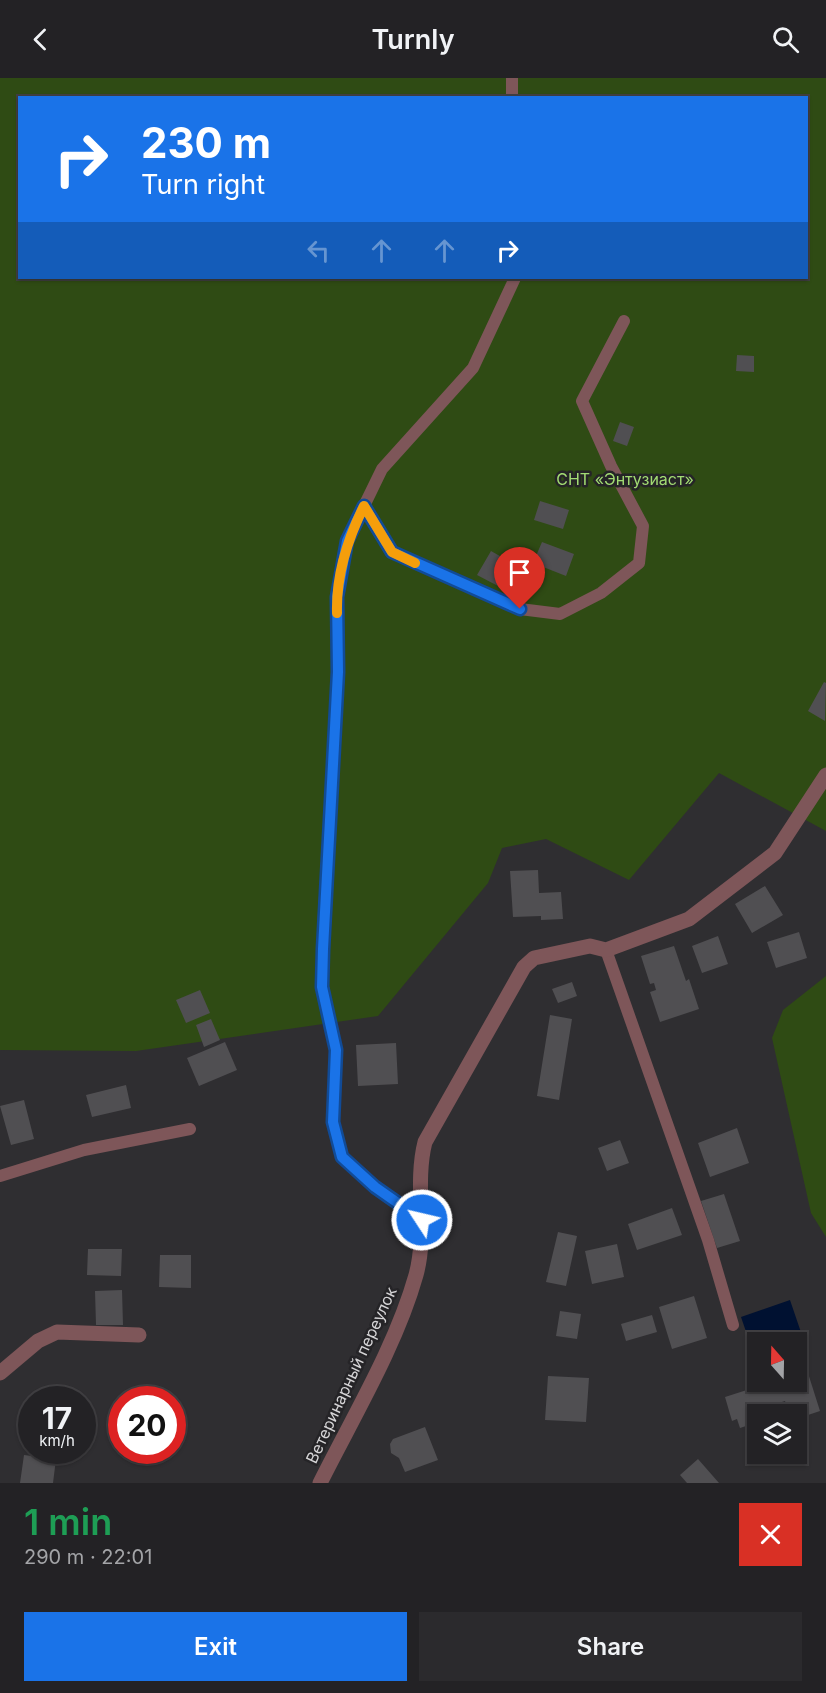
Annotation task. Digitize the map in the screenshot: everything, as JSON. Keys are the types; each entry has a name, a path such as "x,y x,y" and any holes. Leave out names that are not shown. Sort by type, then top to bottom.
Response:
{"street":[{"name":"Ветеринарный переулок","path":"320,1483 403,1312 417,1273 422,1220 420,1161 425,1142 460,1083 516,977 534,958 590,946 606,950 689,919 775,853 826,775"},
{"path":"0,1373 38,1341 57,1332 69,1330 139,1335"}],"lane":[{"path":"512,78 512,96"},
{"path":"422,1220 375,1187 342,1157 333,1122 336,1050 322,987 338,672 337,597 347,541 382,469 473,368 514,279"},
{"path":"364,506 392,552 520,609 560,614 601,593 639,563 644,526 611,466 582,401 624,321"},
{"path":"606,950 711,1249 733,1325"},
{"path":"0,1176 84,1150 190,1129"}],"green space":[{"name":"СНТ «Энтузиаст»","path":"0,78 826,78 826,831 719,773 629,880 546,839 502,848 488,883 378,1016 136,1051 0,1050"},
{"path":"826,976 826,1237 811,1213 772,1038 783,1010"}],"water":[{"path":"790,1300 801,1332 747,1332 747,1334 741,1317"}],"building":[{"path":"737,355 754,356 754,372 736,371"},
{"path":"620,422 634,427 627,446 613,441"},
{"path":"540,501 569,510 563,529 534,520"},
{"path":"542,542 574,554 566,576 533,563"},
{"path":"491,551 512,563 498,586 477,575"},
{"path":"824,682 826,683 825,721 808,711"},
{"path":"538,870 539,893 561,892 563,919 541,920 541,916 513,917 510,871"},
{"path":"765,886 783,915 752,933 735,904"},
{"path":"799,932 807,958 776,968 767,942"},
{"path":"718,936 728,964 702,973 692,946"},
{"path":"674,946 699,1009 660,1022 650,992 656,990 654,983 650,984 641,956"},
{"path":"572,982 577,996 558,1003 552,989"},
{"path":"200,990 210,1013 186,1023 176,1000"},
{"path":"550,1015 572,1019 559,1100 537,1096"},
{"path":"211,1019 220,1040 204,1047 196,1025"},
{"path":"225,1042 237,1070 199,1086 187,1058"},
{"path":"396,1043 398,1084 358,1086 356,1045"},
{"path":"126,1085 131,1108 92,1117 86,1095"},
{"path":"24,1100 34,1139 11,1145 0,1106"},
{"path":"737,1128 749,1163 710,1177 698,1143"},
{"path":"620,1140 629,1163 607,1171 598,1148"},
{"path":"724,1194 740,1241 717,1248 701,1201"},
{"path":"672,1208 682,1235 637,1250 628,1224"},
{"path":"558,1232 577,1236 566,1286 546,1282"},
{"path":"617,1244 624,1277 592,1284 585,1251"},
{"path":"88,1249 122,1249 121,1276 87,1275"},
{"path":"160,1255 191,1255 191,1288 159,1287"},
{"path":"122,1290 123,1325 96,1325 95,1291"},
{"path":"694,1296 707,1338 672,1349 659,1307"},
{"path":"560,1311 581,1314 577,1339 556,1336"},
{"path":"652,1315 657,1332 626,1341 621,1324"},
{"path":"807,1370 820,1411 807,1415 807,1404 786,1404 785,1401 776,1404 747,1404 747,1426 740,1428 737,1419 732,1421 725,1397 747,1390 747,1392 807,1392"},
{"path":"548,1376 589,1378 586,1422 545,1420"},
{"path":"425,1427 438,1460 405,1472 399,1458 391,1453 390,1444 393,1439"},
{"path":"698,1459 719,1483 687,1483 680,1475"},
{"path":"23,1464 55,1464 53,1483 20,1483"}],"slow traffic":[{"path":"337,613 337,597 347,541 364,506 392,552 415,563"}],"route":[{"path":"422,1220 375,1187 342,1157 333,1122 336,1050 322,987 323,930 338,672 337,597 347,541 364,506 392,552 520,609"}]}
